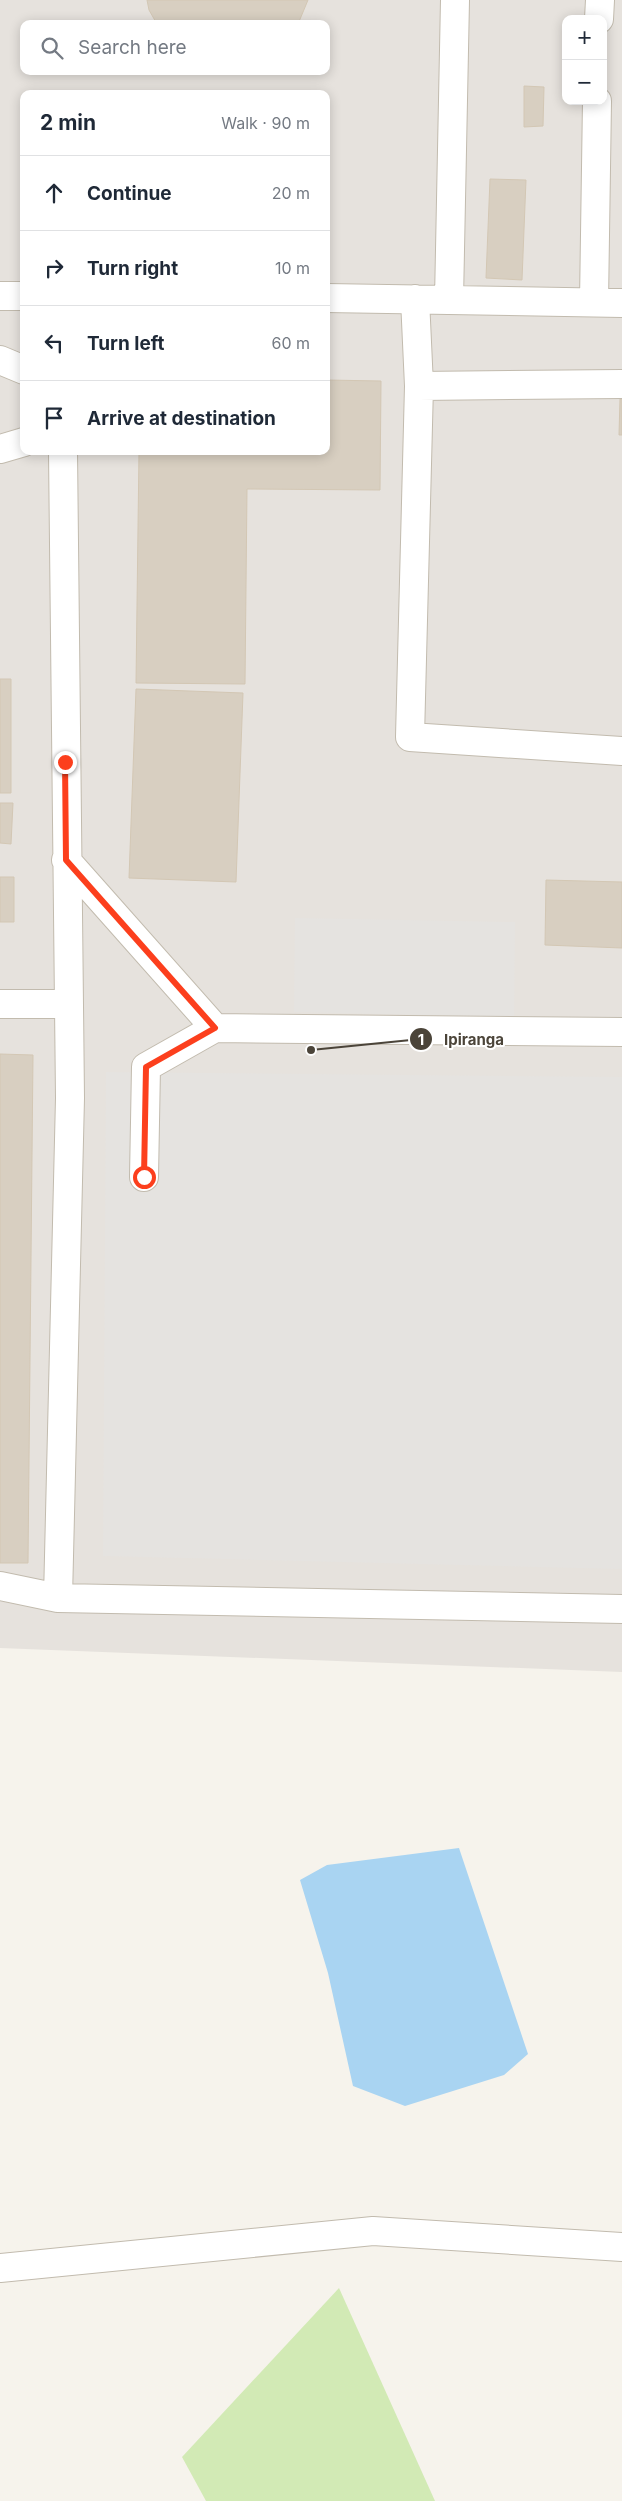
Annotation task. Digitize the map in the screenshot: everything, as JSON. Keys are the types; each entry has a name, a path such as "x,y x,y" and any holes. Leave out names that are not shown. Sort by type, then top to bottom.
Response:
{"street":[{"path":"449,300 455,0"},
{"path":"599,15 600,0"},
{"path":"594,302 597,105"},
{"path":"0,296 20,296"},
{"path":"330,298 622,303"},
{"path":"415,299 418,386 410,737 622,751"},
{"path":"0,360 20,368"},
{"path":"418,386 622,384"},
{"path":"0,449 20,443"},
{"path":"58,1598 70,1098 63,455"},
{"path":"66,860 215,1028"},
{"path":"0,1004 69,1004"},
{"path":"144,1177 146,1067 215,1028 622,1032"},
{"path":"0,1586 58,1598 622,1609"},
{"path":"0,2268 373,2232 622,2247"}],"shaded area":[{"path":"0,0 622,0 622,1672 0,1648"},
{"path":"295,918 515,922 514,1017 294,1012"},
{"path":"106,1072 622,1077 622,1569 103,1556"}],"green space":[{"path":"339,2288 435,2501 206,2501 182,2457"}],"water":[{"path":"459,1848 528,2054 504,2075 405,2106 353,2086 328,1973 300,1880 327,1865"}],"building":[{"path":"147,0 308,0 300,20 155,20 149,10"},
{"path":"524,86 544,87 543,126 524,127"},
{"path":"490,179 526,180 522,280 486,278"},
{"path":"330,380 381,381 380,490 247,489 245,684 136,683 139,455 330,455"},
{"path":"620,399 622,399 622,435 619,435"},
{"path":"0,679 11,679 11,793 0,793"},
{"path":"136,689 243,693 236,882 129,878"},
{"path":"0,803 13,803 11,844 0,843"},
{"path":"0,877 14,877 14,922 0,922"},
{"path":"546,880 622,882 622,948 545,945"},
{"path":"0,1054 33,1055 28,1563 0,1563"}],"place":[{"name":"Ipiranga","path":"311,1050"}],"route":[{"path":"65,762 66,860 215,1028 146,1067 144,1177"}]}
